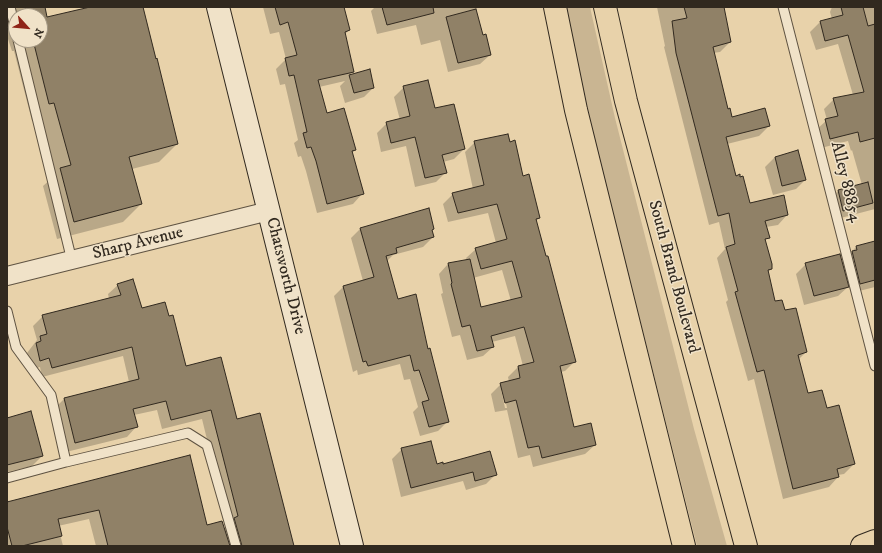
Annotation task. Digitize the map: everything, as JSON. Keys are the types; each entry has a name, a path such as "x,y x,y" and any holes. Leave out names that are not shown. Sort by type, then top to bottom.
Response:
{"main road":[{"name":"Chatsworth Drive","path":"218,7 352,546"},
{"path":"556,7 576,110 684,546"},
{"name":"South Brand Boulevard","path":"606,7 626,102 746,546"},
{"path":"862,546 875,541"}],"street":[{"name":"Sharp Avenue","path":"7,276 72,261 269,210"}],"lane":[{"name":"Alley 88854","path":"783,7 875,366"},
{"path":"20,48 72,261"},
{"path":"7,311 16,347 51,395 66,462"},
{"path":"7,478 66,462 188,434 207,445 236,546"}],"shaded area":[{"path":"565,7 590,7 615,118 694,429 727,546 697,546 584,97"}],"building":[{"path":"25,7 45,8 25,8"},
{"path":"90,7 143,7 178,144 129,157 142,204 74,222 60,168 71,165 54,103 49,104 35,48 48,48 48,17"},
{"path":"275,7 344,7 350,30 345,32 354,72 318,80 327,113 344,108 356,150 352,151 364,194 327,204 316,161 311,147 307,148 303,133 307,132 294,75 289,76 285,58 297,55 288,22 280,25"},
{"path":"382,7 433,7 434,13 387,25"},
{"path":"684,7 724,7 731,42 713,47 728,109 730,108 732,117 765,108 770,126 726,137 736,176 740,174 740,177 743,176 750,203 784,195 788,215 765,221 770,238 765,239 772,264 772,269 768,270 775,301 782,300 785,310 796,308 807,352 798,355 808,393 822,390 827,408 839,405 855,464 837,469 839,477 793,489 764,370 757,372 735,292 738,291 726,247 735,244 729,213 718,216 676,53 672,21 687,18"},
{"path":"841,7 863,7 868,26 875,24 875,138 860,142 858,132 830,139 825,119 838,116 833,98 864,92 848,35 825,41 820,21 843,15"},
{"path":"476,9 483,35 486,34 491,55 458,63 446,17"},
{"path":"370,69 374,88 354,93 349,75"},
{"path":"428,80 435,108 454,104 465,149 442,155 447,173 425,178 415,137 391,143 386,122 410,116 403,86"},
{"path":"508,134 510,142 515,140 523,176 529,174 540,218 536,219 546,256 548,256 576,362 560,366 574,427 591,423 596,445 542,458 539,446 528,448 516,400 505,403 500,383 520,378 518,366 534,362 524,327 491,336 494,347 477,351 470,325 462,327 451,284 448,263 470,259 481,307 522,297 512,261 481,269 475,248 507,239 497,204 458,213 452,193 484,185 474,141"},
{"path":"798,150 806,180 782,186 775,157"},
{"path":"868,182 873,203 843,211 838,190"},
{"path":"429,208 434,229 432,230 434,237 396,248 397,253 386,256 398,299 416,294 428,349 430,348 449,422 429,427 422,402 429,400 419,370 414,371 410,355 368,366 366,361 363,362 343,286 374,277 360,228"},
{"path":"875,241 875,280 860,284 852,251 857,250 856,246"},
{"path":"840,254 849,287 814,296 805,263"},
{"path":"133,279 142,308 165,302 169,316 173,315 186,366 221,357 237,419 260,413 294,546 242,546 234,518 238,516 211,410 171,420 166,401 133,409 138,427 75,443 64,398 139,379 132,347 52,368 49,358 40,361 36,343 41,341 40,336 47,334 42,315 121,295 117,284"},
{"path":"31,411 43,456 7,465 7,418"},
{"path":"431,441 437,464 443,462 443,464 490,451 497,475 475,481 473,472 411,488 401,448"},
{"path":"190,455 207,525 222,521 230,546 108,546 99,510 58,519 62,536 22,546 12,546 7,527 7,502"}]}
